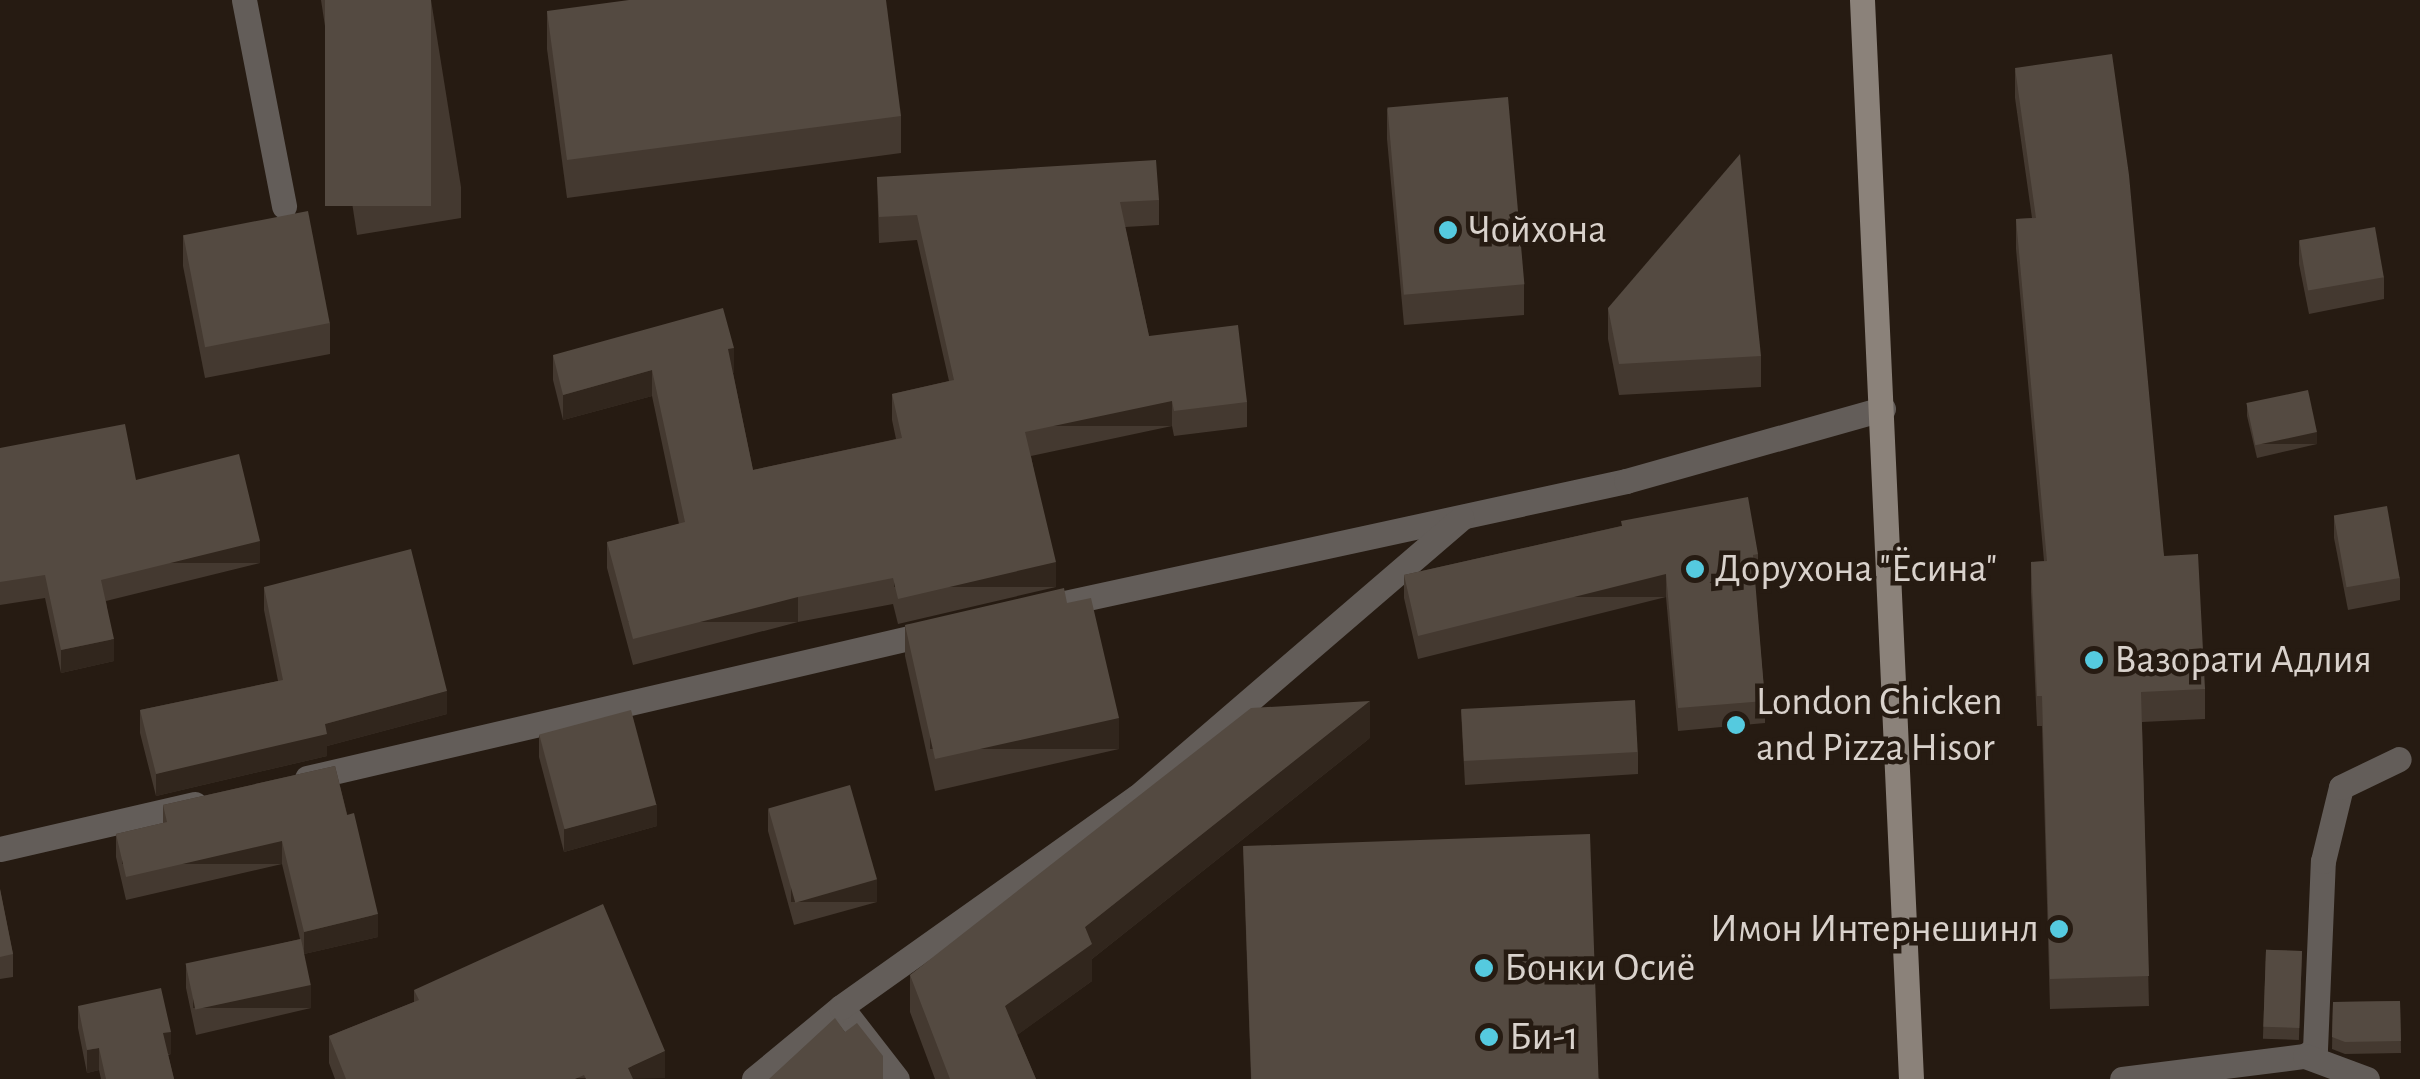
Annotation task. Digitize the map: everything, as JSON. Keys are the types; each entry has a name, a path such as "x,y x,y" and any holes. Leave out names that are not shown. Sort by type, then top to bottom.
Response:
{"street":[{"path":"244,0 284,206"},
{"path":"1862,0 1911,1079"},
{"path":"1007,616 1626,481 1883,409"},
{"path":"754,1079 841,1007 1137,798 1465,515"},
{"path":"290,782 968,625"},
{"path":"2122,1079 2305,1056 2314,1050 2323,860 2341,787 2399,759"},
{"path":"0,850 213,800"},
{"path":"841,1007 896,1079"},
{"path":"2305,1056 2367,1079"}],"building":[{"path":"325,0 431,0 431,206 325,206"},
{"path":"629,0 886,0 901,116 567,160 547,11"},
{"path":"2112,54 2129,175 2164,556 2198,554 2205,689 2141,692 2149,976 2050,979 2042,696 2037,696 2031,562 2047,561 2016,219 2036,218 2015,68"},
{"path":"1508,97 1524,284 1404,295 1387,108"},
{"path":"1740,154 1761,356 1619,364 1608,308"},
{"path":"1156,160 1159,200 1120,202 1149,336 1238,325 1247,402 1174,411 1172,401 1025,432 1056,562 898,599 893,578 798,597 633,639 607,542 685,522 652,370 563,395 553,355 723,308 734,348 728,349 753,470 902,438 892,394 954,380 917,215 879,217 877,177"},
{"path":"308,211 330,323 205,347 183,235"},
{"path":"2375,227 2384,277 2308,291 2299,240"},
{"path":"2308,390 2317,432 2255,445 2246,403"},
{"path":"125,424 136,480 239,454 260,541 101,580 114,639 61,650 45,575 0,582 0,448"},
{"path":"1748,497 1758,554 1753,555 1765,701 1678,708 1666,574 1418,636 1404,575 1622,526 1621,521"},
{"path":"2387,506 2400,578 2346,587 2334,515"},
{"path":"411,549 447,691 325,724 327,734 156,774 140,710 283,680 264,587"},
{"path":"1064,588 1067,603 1091,598 1119,718 935,759 905,625"},
{"path":"1635,700 1638,752 1464,761 1461,709"},
{"path":"1370,701 1085,927 1092,944 1005,1006 1036,1079 950,1079 910,975 1251,708"},
{"path":"631,710 656,805 565,829 539,735"},
{"path":"335,766 347,815 354,813 378,914 304,932 282,841 126,877 116,834 167,822 163,805"},
{"path":"850,785 877,879 795,903 768,808"},
{"path":"1590,834 1599,1079 1251,1079 1243,846"},
{"path":"0,889 13,954 0,957"},
{"path":"603,904 665,1051 628,1068 633,1079 586,1079 584,1075 575,1079 346,1079 329,1036 419,1000 414,990"},
{"path":"301,939 311,985 195,1010 186,964"},
{"path":"2266,950 2302,951 2299,1028 2263,1027"},
{"path":"161,988 171,1032 163,1033 174,1079 106,1079 99,1048 87,1050 78,1006"},
{"path":"2400,1001 2401,1041 2345,1042 2332,1037 2333,1002"},
{"path":"835,1018 845,1032 857,1023 883,1056 883,1079 769,1079"}],"place":[{"name":"Чойхона","path":"1448,230"},
{"name":"Дорухона \"Ёсина\"","path":"1695,569"},
{"name":"Вазорати Адлия","path":"2094,660"},
{"name":"London Chicken and Pizza Hisor","path":"1736,725"},
{"name":"Имон Интернешинл","path":"2059,929"},
{"name":"Бонки Осиё","path":"1484,968"},
{"name":"Би-1","path":"1489,1037"}]}
